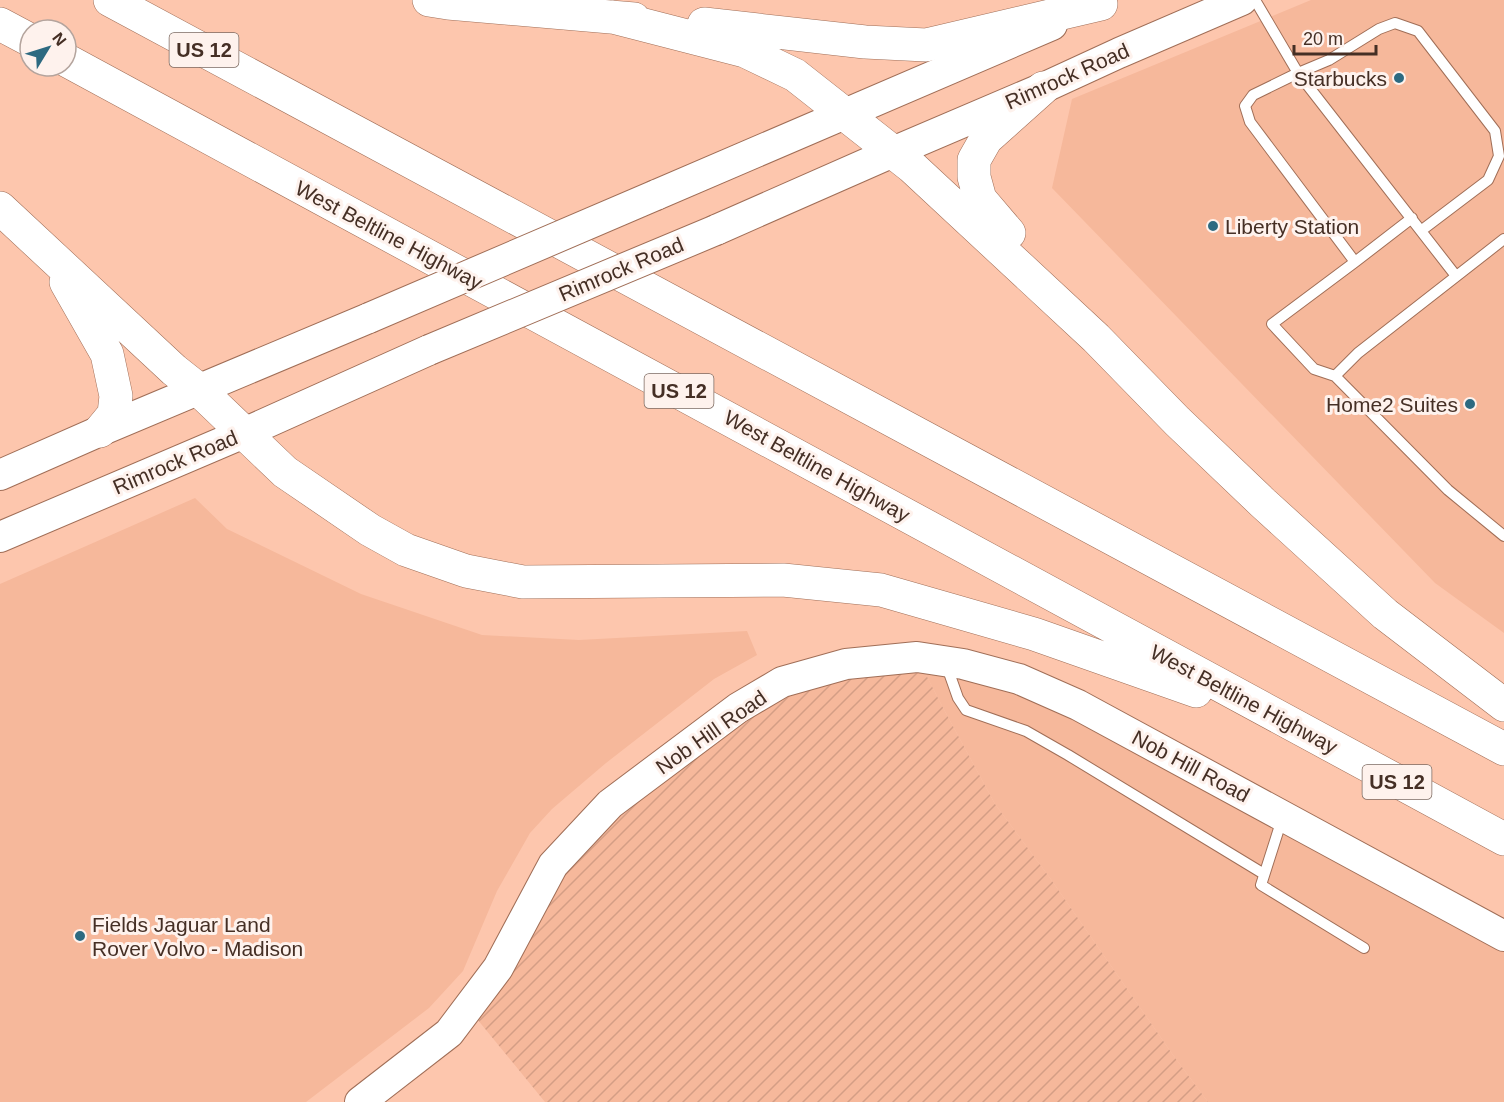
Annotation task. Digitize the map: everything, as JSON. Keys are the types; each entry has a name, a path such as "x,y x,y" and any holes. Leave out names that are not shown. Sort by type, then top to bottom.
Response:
{"highway":[{"name":"US 12","path":"110,0 1504,749"},
{"path":"429,0 718,25 865,42 926,45 1106,2"},
{"path":"613,17 745,51 795,75 846,114 936,189 1096,338 1177,421 1246,487 1384,614 1504,705"},
{"path":"0,24 18,34"},
{"name":"West Beltline Highway","path":"78,67 1504,839"},
{"path":"1043,88 986,139 974,160 974,177 980,199 1058,287 1096,338"},
{"path":"0,208 285,472 370,530 406,550 466,571 523,582 783,580 881,590 1034,634 1291,724"},
{"path":"50,255 107,354 116,396 114,414 100,431"}],"main road":[{"name":"Rimrock Road","path":"0,537 244,433 429,350 716,230 1242,0"},
{"path":"0,475 1106,2"},
{"name":"Nob Hill Road","path":"360,1102 449,1033 498,968 553,865 610,804 738,708 782,682 846,664 917,657 963,664 1019,679 1078,705 1504,936"}],"lane":[{"path":"1255,0 1298,73 1456,276"},
{"path":"1355,262 1250,122 1245,106 1253,95 1329,60 1379,29 1395,23 1418,31 1495,132 1499,156 1488,180 1422,230"},
{"path":"1412,218 1272,324 1314,369 1335,376 1448,490 1504,536"},
{"path":"1335,376 1358,352 1504,239"},
{"path":"944,661 958,698 966,710 1026,731 1068,754 1264,874"},
{"path":"1283,816 1261,885 1364,948"}],"shaded area":[{"path":"1311,0 1504,0 1504,633 1435,583 1052,188 1072,99"},
{"path":"195,498 227,529 361,594 482,635 579,640 747,631 757,655 714,679 606,763 552,809 530,833 497,891 463,971 429,1008 306,1102 0,1102 0,584"},
{"path":"917,657 963,664 1504,936 1504,1102 1208,1102 995,804"},
{"path":"917,657 995,804 1208,1102 545,1102 468,1008 553,865 738,708"}],"place":[{"name":"Starbucks","path":"1399,78"},
{"name":"Liberty Station","path":"1213,226"},
{"name":"Home2 Suites","path":"1470,404"},
{"name":"Fields Jaguar Land Rover Volvo - Madison","path":"80,936"}]}
